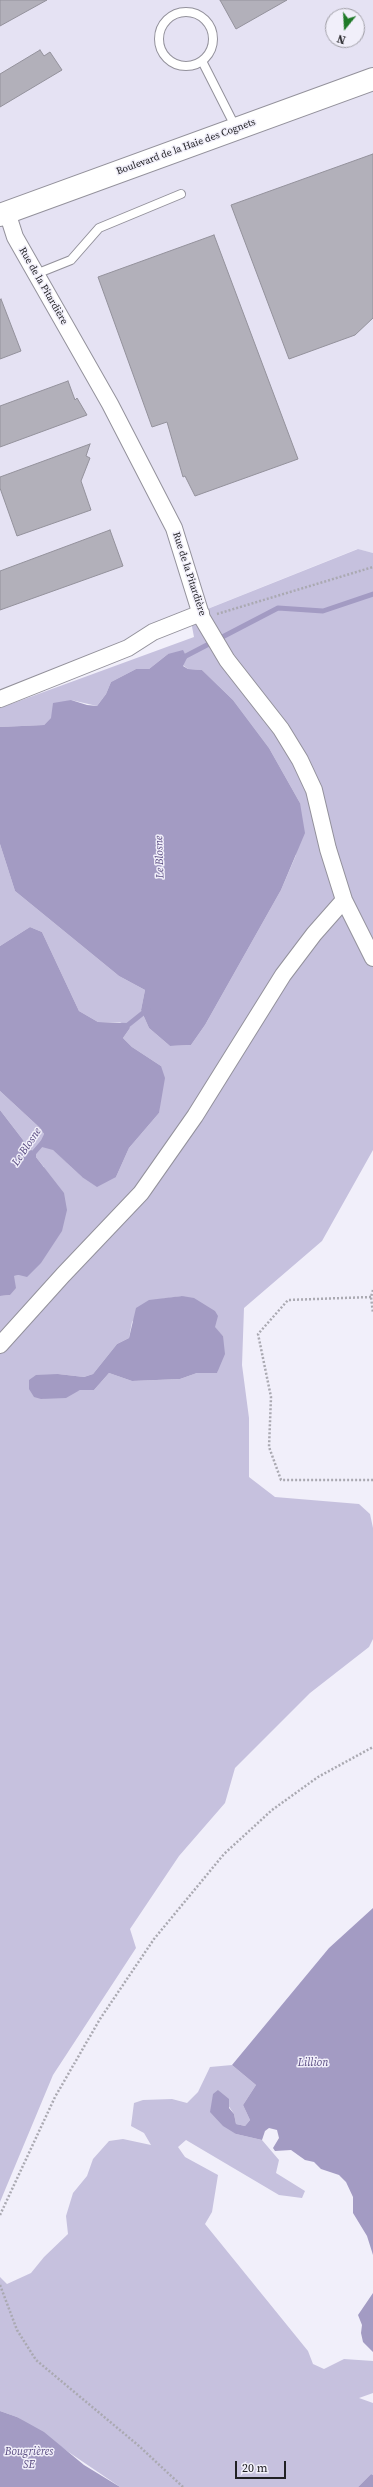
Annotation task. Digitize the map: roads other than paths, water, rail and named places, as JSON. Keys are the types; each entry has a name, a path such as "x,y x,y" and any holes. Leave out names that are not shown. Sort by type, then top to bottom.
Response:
{"main road":[{"name":"Boulevard de la Haie des Cognets","path":"4,214 236,128 373,80"}],"street":[{"name":"Rue de la Pitardière","path":"4,214 14,237 110,404 174,528 201,616 227,660 281,729 300,760 314,790 328,849 344,900 373,958"},
{"path":"0,699 128,648 154,632 201,616"},
{"path":"0,1346 63,1275 141,1193 196,1116 283,975 314,934 344,900"}],"lane":[{"path":"184,12 192,12 206,20 214,34 214,42 212,50 202,61 196,65 181,66 174,64 163,53 160,46 160,30 169,17 184,12"},
{"path":"202,61 236,128"},
{"path":"36,274 71,260 99,228 181,194"}],"water":[{"path":"183,650 187,658 183,666 188,669 202,670 233,700 269,748 300,803 305,833 281,890 205,1025 191,1045 170,1046 149,1028 141,1010 145,990 119,976 15,891 0,844 0,727 44,725 51,718 53,703 71,700 87,705 97,706 106,694 111,682 136,669 149,669 168,654"},
{"path":"30,927 42,932 79,1011 98,1022 127,1023 130,1028 123,1038 132,1047 161,1066 165,1078 159,1113 129,1148 116,1177 97,1187 82,1177 53,1150 42,1147 40,1143 44,1134 40,1128 0,1091 0,946"},
{"path":"0,1110 30,1149 36,1153 36,1157 64,1193 67,1210 62,1231 41,1263 27,1277 19,1275 14,1276 16,1288 10,1295 0,1296"},
{"path":"182,1296 194,1298 215,1311 218,1316 215,1327 223,1336 225,1354 217,1373 197,1373 180,1379 132,1381 109,1373 94,1390 80,1390 66,1398 41,1399 34,1397 29,1389 29,1380 36,1375 58,1374 84,1377 93,1374 117,1344 129,1338 136,1308 149,1300"},
{"name":"Lillion","path":"373,1908 373,2255 367,2236 353,2213 353,2197 346,2182 339,2175 321,2169 314,2162 305,2160 291,2150 275,2151 273,2148 279,2138 277,2130 269,2128 265,2131 262,2140 236,2134 223,2126 210,2112 213,2094 218,2090 229,2099 229,2108 234,2114 236,2124 245,2126 250,2120 243,2105 256,2085 232,2065 329,1948"},
{"path":"373,2293 373,2352 363,2342 361,2333 362,2325 358,2315"},
{"name":"Bougrières SE","path":"0,2411 17,2417 44,2432 84,2465 120,2487 0,2487"},
{"path":"371,2474 373,2475 373,2487 358,2487"}],"waterway":[{"name":"Le Blosne","path":"182,658 278,608 323,611 373,594"},
{"name":"Le Blosne","path":"123,1029 148,1009"},
{"name":"Le Blosne","path":"31,1156 44,1141"}]}
